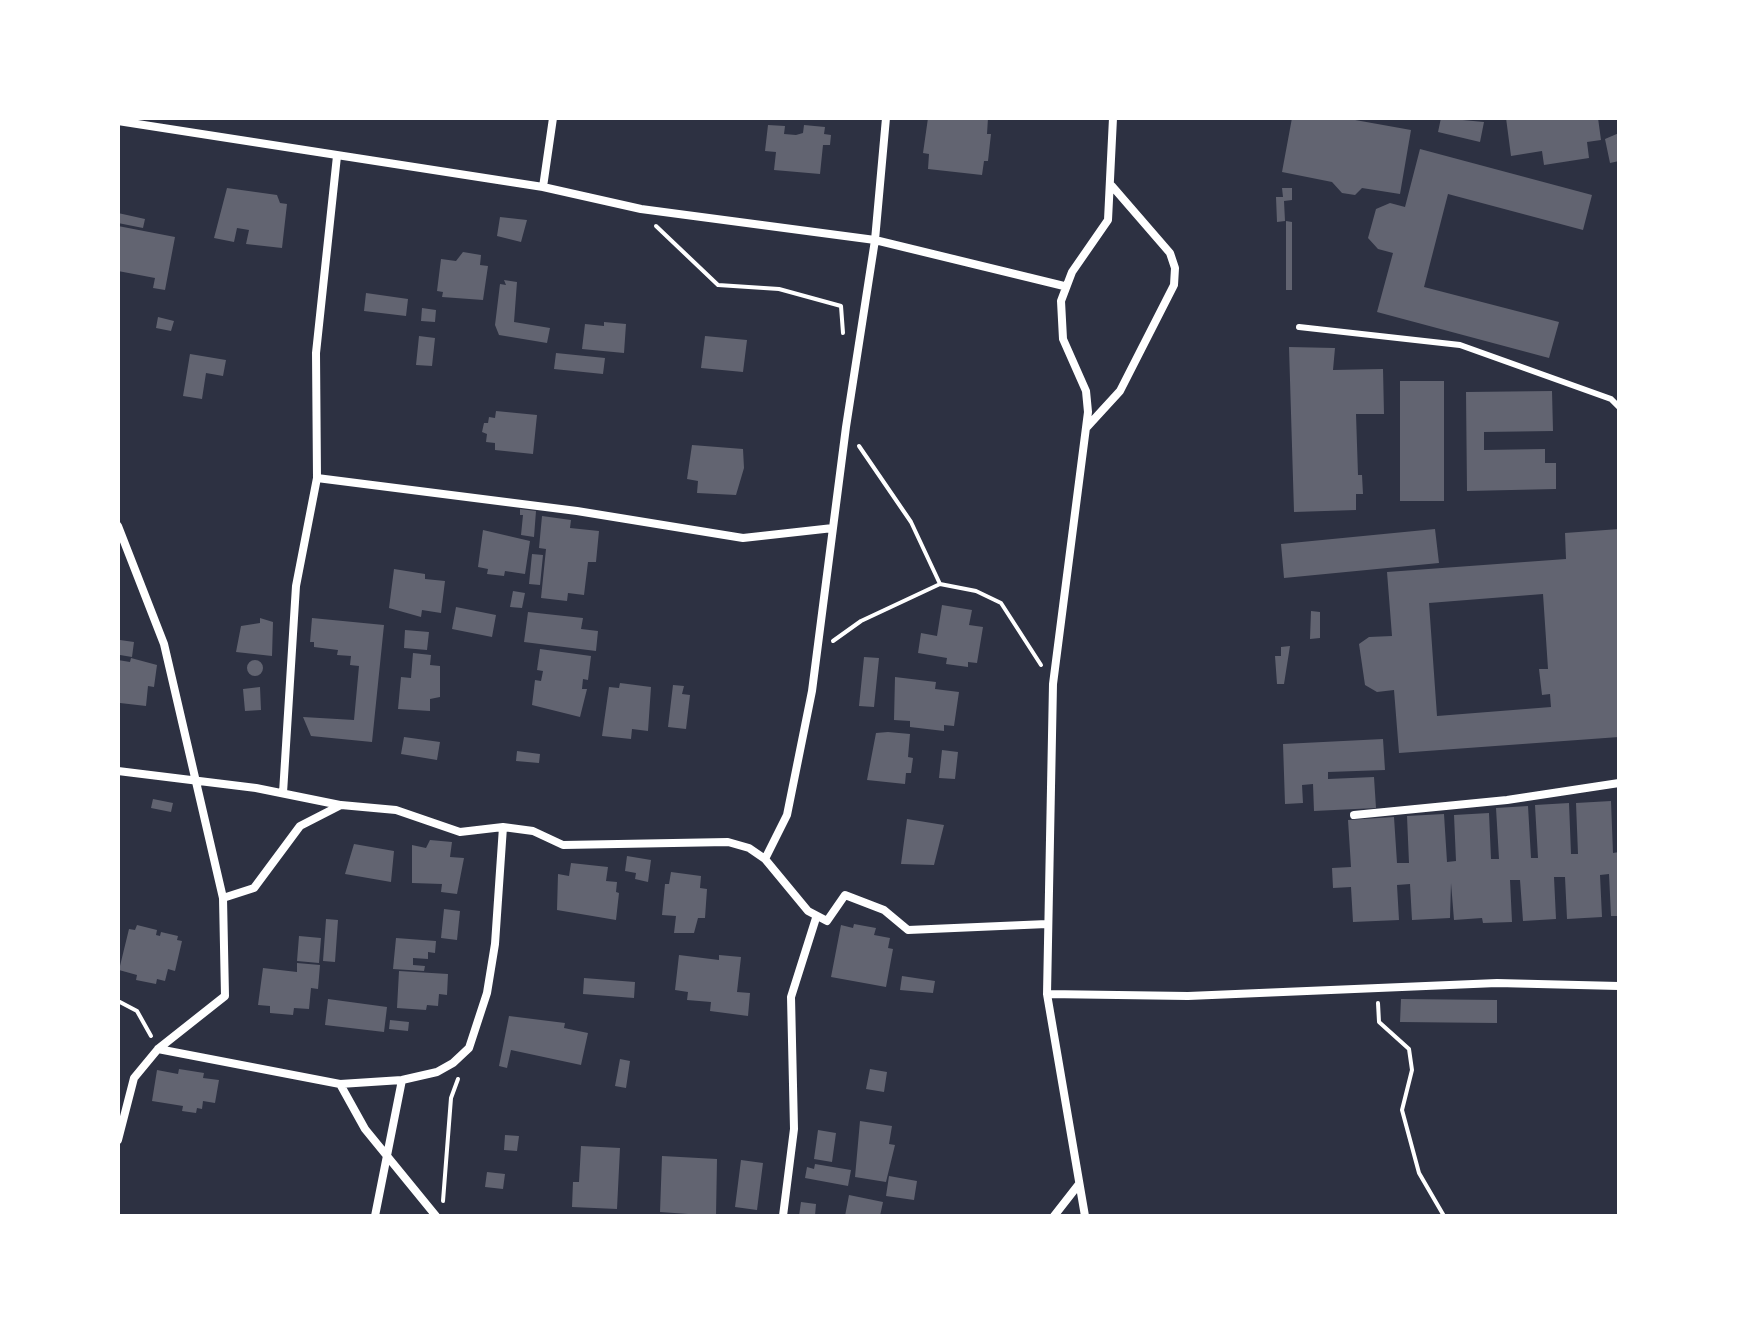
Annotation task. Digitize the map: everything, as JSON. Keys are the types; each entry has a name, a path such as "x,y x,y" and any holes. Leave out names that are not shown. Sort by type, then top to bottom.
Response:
{"street":[{"path":"543,187 553,118"},
{"path":"765,859 787,815 812,691 875,240 886,118"},
{"path":"1085,1216 1047,994 1053,684 1087,427 1086,391 1063,339 1061,301 1064,286 1105,226 1111,186 1113,118"},
{"path":"118,121 543,187 641,209 875,240 1064,286"},
{"path":"283,793 296,586 317,478 316,353 337,156"},
{"path":"1087,427 1120,391 1174,285 1175,268 1170,253 1111,186"},
{"path":"317,478 577,511 743,538 833,528"},
{"path":"118,526 164,644 198,781 223,898 225,996 158,1049 134,1078 118,1140"},
{"path":"118,771 283,793 341,805 396,810 460,832 503,827 533,831 563,845 728,842 749,848 765,859 816,918 827,921 845,895 884,910 908,930 1047,924"},
{"path":"1354,815 1507,800 1619,783"},
{"path":"223,898 254,888 300,826 316,815 341,805"},
{"path":"158,1049 340,1084 402,1080 446,1068 462,1056 473,1040 495,944 503,827"},
{"path":"783,1216 794,1129 791,997 816,918"},
{"path":"1047,994 1188,996 1497,983 1619,986"},
{"path":"375,1216 389,1159 402,1080"},
{"path":"340,1084 352,1112 436,1216"},
{"path":"1054,1216 1079,1184"}],"lane":[{"path":"1299,327 1460,345 1611,399 1619,407"}],"path":[{"path":"828,649 845,630 940,584"},
{"path":"1378,988 1379,1022 1409,1049 1412,1070 1402,1110 1419,1173 1444,1216"},
{"path":"118,1001 137,1011 158,1049"},
{"path":"443,1202 451,1098 462,1069"}],"building":[{"path":"928,118 988,118 987,134 991,134 988,161 984,161 982,175 928,169 929,154 923,153"},
{"path":"1292,118 1344,118 1411,130 1400,194 1362,188 1355,195 1342,193 1332,182 1282,172"},
{"path":"1441,118 1484,122 1480,142 1438,132"},
{"path":"1506,118 1598,118 1601,140 1587,142 1589,158 1544,165 1542,151 1511,156"},
{"path":"768,125 785,126 784,134 796,135 803,133 804,125 825,127 824,134 831,135 830,145 823,145 820,174 774,170 776,152 765,151"},
{"path":"1619,133 1619,161 1610,163 1605,139"},
{"path":"1420,149 1592,195 1583,230 1448,194 1424,287 1559,322 1549,358 1377,312 1393,253 1378,249 1368,238 1376,209 1390,203 1405,207"},
{"path":"227,188 277,195 280,203 287,204 282,248 246,244 249,230 237,228 234,242 214,238"},
{"path":"1282,188 1292,188 1292,200 1284,201 1285,221 1277,222 1276,197 1283,197"},
{"path":"118,213 145,219 143,228 118,223"},
{"path":"500,217 527,220 521,242 497,236"},
{"path":"1286,221 1292,222 1292,290 1286,290"},
{"path":"118,226 175,237 165,290 153,288 155,278 118,271"},
{"path":"463,252 481,255 480,265 488,266 483,300 442,297 443,292 437,291 441,259 456,261"},
{"path":"504,280 517,282 514,322 550,328 547,343 499,335 495,325 500,284 506,285"},
{"path":"366,293 408,299 406,316 364,311"},
{"path":"422,308 436,310 435,322 421,321"},
{"path":"158,317 174,321 171,331 156,328"},
{"path":"604,322 626,324 624,353 582,349 585,324 604,326"},
{"path":"419,336 435,338 432,366 416,365"},
{"path":"705,336 747,340 743,372 701,368"},
{"path":"1289,347 1335,348 1333,370 1383,369 1384,414 1356,414 1358,475 1362,475 1363,494 1356,494 1356,510 1294,512"},
{"path":"556,353 605,358 603,374 554,369"},
{"path":"190,354 226,360 223,376 206,373 202,399 183,396"},
{"path":"1400,381 1444,381 1444,501 1400,501"},
{"path":"1552,391 1553,431 1484,432 1484,450 1545,449 1545,463 1556,463 1556,489 1467,491 1466,392"},
{"path":"496,411 537,415 533,454 495,450 495,443 486,442 487,434 482,432 484,423 488,423 489,417 495,418"},
{"path":"692,445 743,449 744,468 736,495 697,493 698,481 687,479"},
{"path":"520,509 536,511 534,537 521,535 523,515 520,515"},
{"path":"542,516 571,520 570,528 599,531 596,562 588,562 584,595 568,593 567,601 541,598 546,549 539,548"},
{"path":"1435,529 1439,563 1284,578 1281,544"},
{"path":"1619,529 1619,737 1399,753 1394,690 1377,692 1365,685 1359,644 1369,637 1392,636 1387,572 1566,559 1565,533","holes":["1543,594 1548,669 1539,669 1542,695 1550,694 1551,707 1437,716 1429,603"]},
{"path":"483,530 530,541 525,574 505,571 504,576 487,574 488,569 478,567"},
{"path":"532,554 543,555 540,585 529,584"},
{"path":"394,569 425,574 425,579 445,581 441,613 422,610 421,617 389,608"},
{"path":"513,591 525,593 522,608 510,607"},
{"path":"942,605 972,610 969,625 983,627 977,663 968,662 968,667 946,664 947,658 918,653 921,633 937,636"},
{"path":"456,607 496,615 492,637 452,629"},
{"path":"1311,611 1320,612 1320,638 1310,639"},
{"path":"528,612 583,618 581,629 598,631 596,651 524,642"},
{"path":"260,618 273,622 272,656 236,652 241,626 260,623"},
{"path":"312,618 384,625 372,742 311,736 303,717 354,720 359,666 350,665 351,656 337,655 338,650 314,647 314,642 310,642"},
{"path":"405,630 429,632 427,650 404,648"},
{"path":"120,640 134,642 132,657 120,655"},
{"path":"1290,646 1284,684 1277,684 1275,656 1281,656 1281,647"},
{"path":"540,649 591,656 588,680 583,679 582,689 587,689 580,717 532,705 535,680 541,681 543,671 537,670"},
{"path":"413,653 431,655 430,665 440,666 440,697 430,699 430,711 398,709 401,677 411,678"},
{"path":"864,657 879,658 874,707 859,706"},
{"path":"131,658 157,665 154,687 148,686 146,706 120,703 118,660 130,662"},
{"path":"255,660 261,662 261,674 255,676 249,674 247,668 249,662"},
{"path":"895,677 936,682 935,689 959,692 954,726 944,725 944,731 910,727 910,721 894,720"},
{"path":"620,683 651,687 648,731 632,729 631,739 602,736 609,687 619,688"},
{"path":"673,685 684,686 682,694 690,695 686,729 668,727"},
{"path":"260,687 261,710 245,711 243,689"},
{"path":"876,733 910,734 908,757 913,758 911,773 906,773 905,784 867,780"},
{"path":"404,737 440,742 437,760 401,754"},
{"path":"1383,739 1385,770 1328,772 1328,779 1374,777 1376,808 1314,811 1313,784 1302,785 1303,803 1285,804 1283,744"},
{"path":"942,750 958,752 955,779 939,778"},
{"path":"517,751 540,754 539,763 516,761"},
{"path":"153,799 173,803 171,812 151,808"},
{"path":"1611,801 1613,853 1619,852 1619,916 1611,916 1609,874 1600,875 1602,917 1567,919 1565,877 1554,877 1556,919 1523,921 1520,880 1510,880 1512,922 1483,923 1482,918 1454,920 1451,883 1450,918 1412,920 1410,884 1397,885 1399,920 1353,922 1351,887 1333,888 1332,868 1351,867 1348,820 1394,817 1397,863 1409,863 1407,816 1444,814 1447,862 1456,861 1454,815 1489,813 1491,859 1499,859 1496,808 1528,806 1531,858 1538,858 1535,805 1569,803 1571,854 1578,854 1576,803"},
{"path":"907,819 944,825 934,865 901,864"},
{"path":"430,840 452,842 450,857 464,858 457,894 441,892 442,884 412,883 412,845 426,848"},
{"path":"354,844 394,851 391,882 345,874"},
{"path":"627,856 651,860 648,882 635,879 636,873 625,871"},
{"path":"571,863 608,867 606,881 617,882 616,892 619,893 616,920 557,910 558,874 569,876"},
{"path":"671,872 701,876 700,888 707,889 705,918 698,918 694,933 674,933 676,916 662,915 665,884 669,884"},
{"path":"444,909 460,911 457,940 441,938"},
{"path":"326,919 338,920 335,962 323,961"},
{"path":"854,924 876,928 874,935 890,938 888,948 893,949 886,987 831,977 841,925 853,928"},
{"path":"137,925 157,930 156,935 160,936 161,932 178,936 177,940 182,941 175,971 168,969 165,981 157,979 156,984 136,980 137,975 119,970 129,929 135,930"},
{"path":"299,936 321,938 319,963 297,961"},
{"path":"396,938 436,941 435,953 428,952 428,959 413,958 413,965 425,966 424,971 393,969"},
{"path":"679,955 719,960 719,955 741,957 737,992 750,993 748,1016 710,1011 711,1002 687,1000 688,992 675,990"},
{"path":"297,963 320,965 318,989 311,988 309,1009 294,1008 293,1015 270,1013 270,1006 258,1005 263,968 297,972"},
{"path":"399,971 448,974 447,995 439,994 438,1006 427,1005 426,1010 397,1008"},
{"path":"902,976 935,981 933,993 900,990"},
{"path":"584,978 635,982 634,998 583,994"},
{"path":"328,999 387,1007 384,1032 325,1025"},
{"path":"1401,999 1497,1000 1497,1023 1400,1022"},
{"path":"509,1016 565,1023 564,1028 588,1033 581,1065 511,1050 507,1068 499,1066"},
{"path":"390,1020 409,1022 408,1031 389,1029"},
{"path":"620,1059 630,1061 626,1088 615,1086"},
{"path":"179,1069 204,1073 203,1078 219,1080 215,1103 203,1101 202,1109 197,1108 196,1113 182,1111 183,1106 152,1101 157,1070 178,1074"},
{"path":"870,1069 887,1072 884,1092 866,1089"},
{"path":"860,1121 892,1126 889,1144 895,1145 886,1182 855,1177"},
{"path":"818,1130 836,1133 832,1162 814,1159"},
{"path":"505,1135 519,1136 517,1151 504,1150"},
{"path":"581,1146 620,1148 617,1209 572,1207 573,1182 579,1182"},
{"path":"662,1156 717,1159 716,1216 660,1212"},
{"path":"741,1160 763,1163 757,1210 735,1207"},
{"path":"815,1164 851,1170 848,1186 805,1178 807,1167 814,1169"},
{"path":"487,1172 505,1174 503,1189 485,1187"},
{"path":"889,1176 917,1181 914,1200 886,1196"},
{"path":"849,1195 883,1202 880,1216 845,1216"},
{"path":"801,1202 816,1204 815,1216 799,1216"}]}
